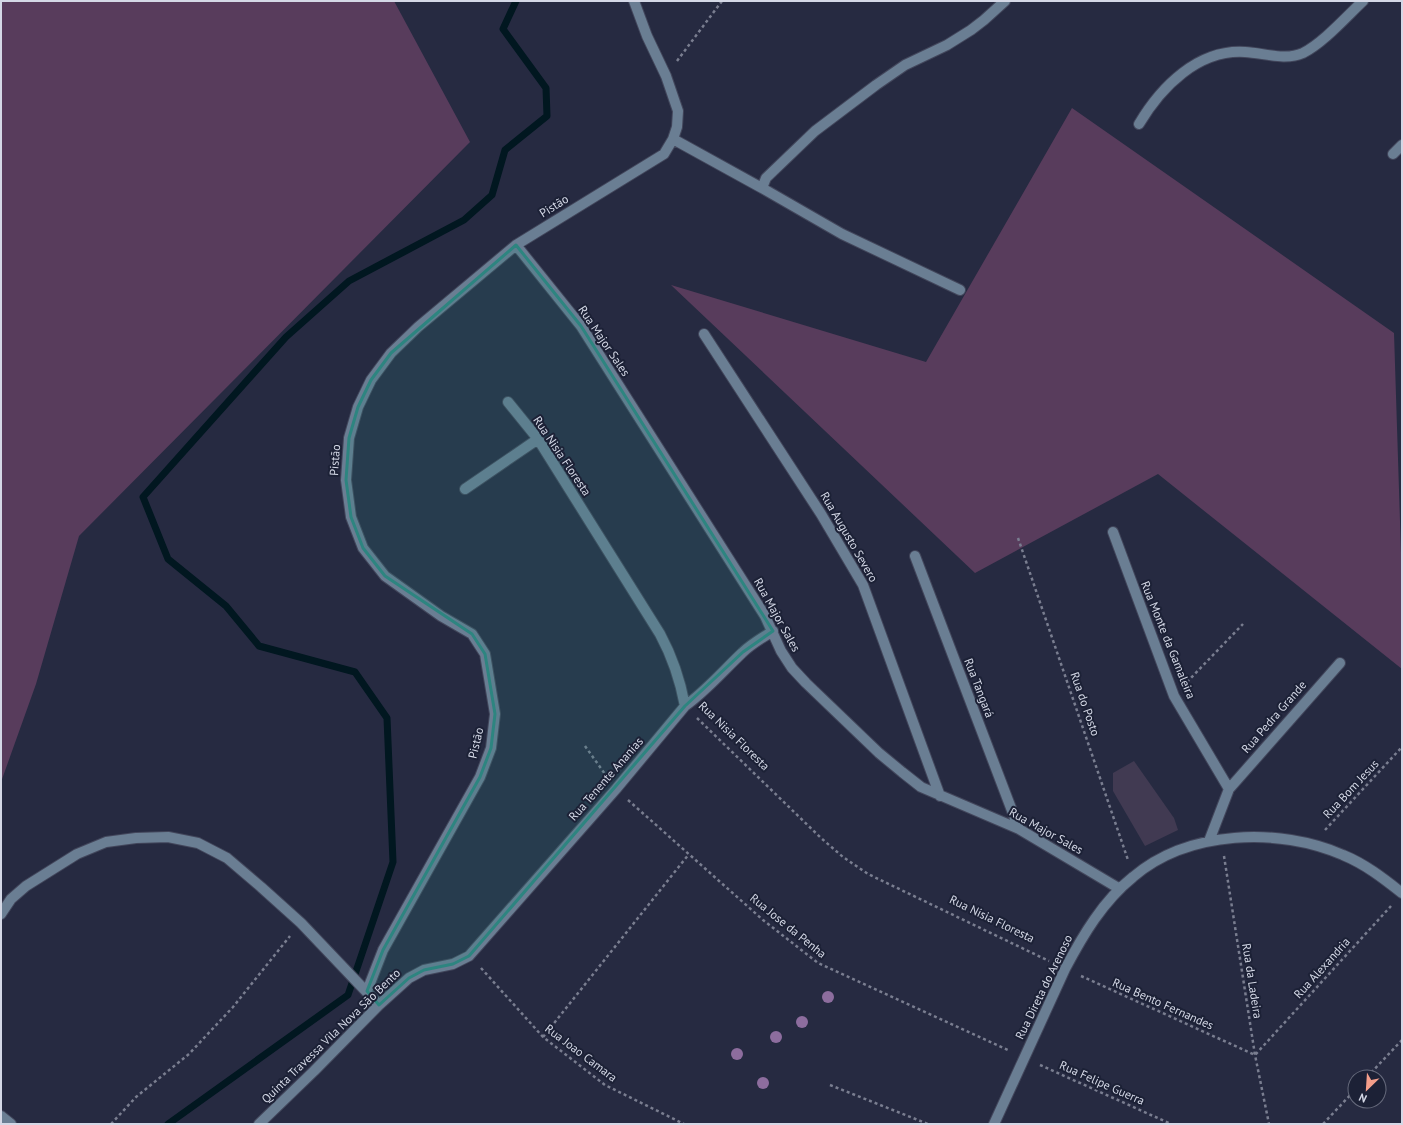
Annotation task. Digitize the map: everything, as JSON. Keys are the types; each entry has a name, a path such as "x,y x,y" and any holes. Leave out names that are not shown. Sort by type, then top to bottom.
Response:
{"street":[{"name":"Pistão","path":"366,991 383,950 397,923 480,777 491,748 495,714 485,654 472,634 441,616 385,576 363,548 351,517 346,480 349,438 358,407 371,380 391,353 418,327 516,245 664,154 673,139 677,127 678,111 666,76 647,36 634,1"},
{"path":"762,188 766,178 815,131 876,84 905,65 947,45 971,30 1005,1"},
{"path":"1139,124 1150,107 1167,86 1184,72 1206,59 1225,53 1244,52 1286,57 1302,53 1317,44 1363,1"},
{"path":"673,139 842,234 960,290"},
{"path":"1393,154 1402,145"},
{"name":"Rua Major Sales","path":"516,245 581,326 765,616 785,657 792,668 806,683 879,753 921,787 1019,829 1120,888"},
{"name":"Rua Augusto Severo","path":"704,334 821,514 863,585 940,796"},
{"name":"Rua Nisia Floresta","path":"508,402 538,439 660,634 672,657 681,684 685,706"},
{"path":"465,489 538,439"},
{"name":"Rua Monte da Gamaleira","path":"1113,532 1174,696 1228,789"},
{"name":"Rua Tangará","path":"915,556 1019,829"},
{"name":"Rua Tenente Ananias","path":"469,956 616,789 685,706 698,697 743,652 773,631"},
{"name":"Rua Pedra Grande","path":"1228,789 1340,663"},
{"path":"1209,841 1228,789"},
{"path":"1,914 11,899 26,886 77,854 106,842 136,838 168,837 198,843 227,858 301,923 379,1004"},
{"name":"Rua Direta do Arenoso","path":"994,1124 1065,969 1090,926 1120,888 1153,863 1190,846 1209,841 1246,837 1282,838 1312,843 1344,855 1373,870 1402,893"},
{"name":"Quinta Travessa Vila Nova São Bento","path":"259,1124 314,1071 379,1004 409,978 424,970 454,964 469,956"},
{"path":"1,1116 11,1124"}],"path":[{"path":"666,76 722,1"},
{"name":"Rua do Posto","path":"1018,538 1134,876"},
{"path":"1174,696 1243,624"},
{"name":"Rua Nisia Floresta","path":"685,706 821,838 843,857 868,874 1065,969"},
{"name":"Rua Jose da Penha","path":"584,746 616,789 763,920 818,963 1025,1058"},
{"name":"Rua Bom Jesus","path":"1312,843 1402,748"},
{"name":"Rua da Ladeira","path":"1221,840 1255,1055 1269,1124"},
{"path":"543,1038 689,854"},
{"name":"Rua Alexandria","path":"1255,1055 1392,906"},
{"path":"111,1124 136,1097 194,1048 234,1006 301,923"},
{"name":"Rua Joao Camara","path":"469,956 543,1038 605,1085 684,1124"},
{"name":"Rua Bento Fernandes","path":"1065,969 1255,1055"},
{"path":"1375,1069 1402,1040"},
{"name":"Rua Felipe Guerra","path":"1025,1058 1172,1124"},
{"path":"830,1085 928,1124"},
{"path":"1323,1124 1347,1098"}],"highlighted area":[{"path":"516,245 581,326 773,631 743,652 685,706 469,956 453,964 424,970 409,978 379,1005 367,991 383,950 480,777 491,748 495,714 485,654 472,634 385,576 363,548 351,517 346,480 349,438 358,407 371,380 391,353"}],"shaded area":[{"path":"1,1 394,1 470,142 79,536 36,684 1,782"},
{"path":"1072,108 1394,333 1402,584 1402,669 1158,474 975,573 671,285 926,362"}],"building":[{"path":"1134,761 1174,818 1178,830 1145,846 1113,791 1113,773"}],"waterway":[{"path":"168,1124 348,995 393,862 387,718 355,672 259,646 226,606 168,559 143,497 286,337 349,281 464,220 492,195 505,150 547,116 546,88 503,29 516,1"}]}
